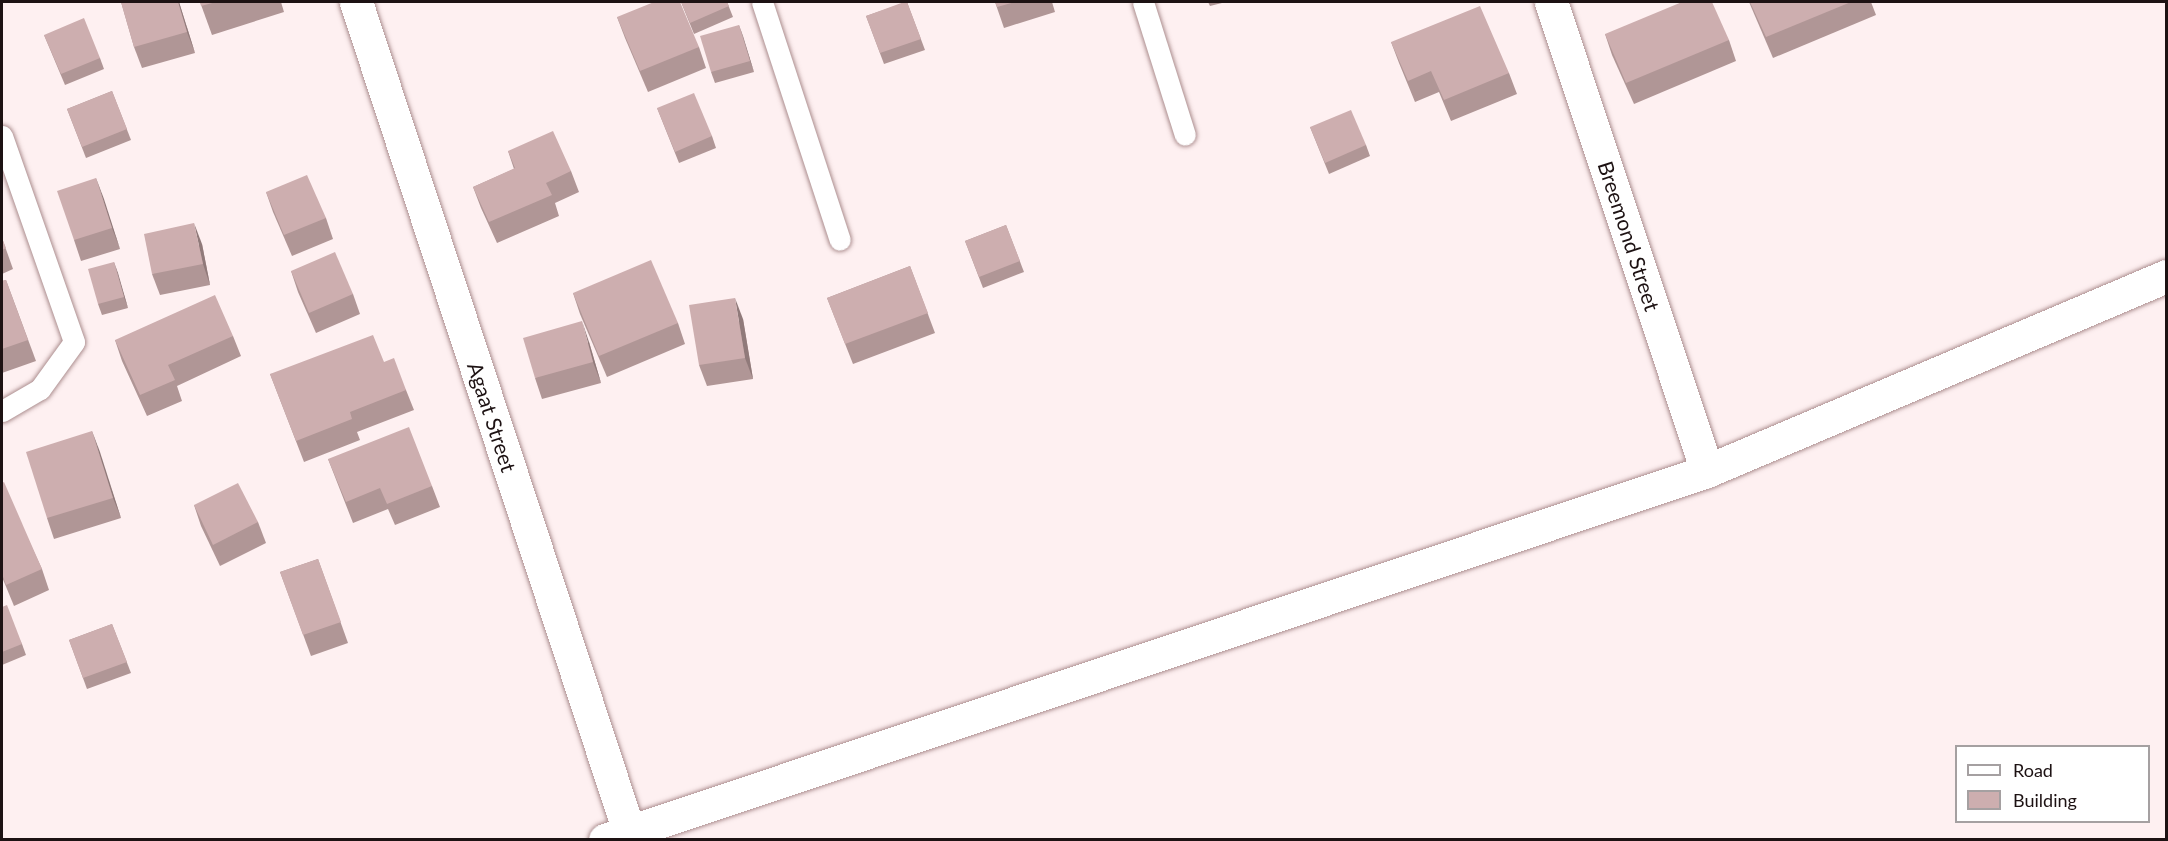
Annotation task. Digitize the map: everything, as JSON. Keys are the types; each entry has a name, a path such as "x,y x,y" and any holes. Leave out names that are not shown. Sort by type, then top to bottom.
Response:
{"street":[{"name":"Agaat Street","path":"356,2 617,836"},
{"name":"Breemond Street","path":"1551,2 1707,471"},
{"path":"617,836 1707,471 2166,276"}],"lane":[{"path":"762,2 840,240"},
{"path":"1143,2 1185,135"},
{"path":"2,136 74,342 40,390 2,411"}],"building":[{"path":"121,2 178,2 187,32 134,47"},
{"path":"200,2 216,2 201,6"},
{"path":"654,2 680,2 699,47 640,71 617,17"},
{"path":"681,2 727,2 729,6 690,23"},
{"path":"907,2 921,39 880,53 866,16"},
{"path":"995,2 1015,2 997,7"},
{"path":"1682,2 1712,2 1729,40 1626,83 1605,34"},
{"path":"1750,2 1851,2 1766,37"},
{"path":"1480,6 1509,73 1444,100 1431,71 1408,81 1391,42"},
{"path":"84,18 100,58 61,74 44,35"},
{"path":"739,25 750,61 711,72 700,36"},
{"path":"112,91 127,129 82,147 67,109"},
{"path":"694,93 712,136 675,152 657,108"},
{"path":"1351,110 1366,145 1325,163 1310,127"},
{"path":"553,131 571,171 546,183 552,195 489,222 473,187 515,168 508,151"},
{"path":"307,175 326,218 284,235 266,192"},
{"path":"96,178 112,228 74,240 57,191"},
{"path":"194,223 203,264 152,274 144,234"},
{"path":"1006,225 1020,261 979,277 965,241"},
{"path":"2,238 6,248 2,250"},
{"path":"335,252 353,294 309,313 291,271"},
{"path":"651,260 678,323 599,356 573,293"},
{"path":"114,262 124,297 98,304 88,269"},
{"path":"910,266 928,313 845,344 827,298"},
{"path":"6,280 28,340 2,349 2,281"},
{"path":"215,295 233,336 168,365 175,380 140,395 115,340"},
{"path":"735,298 745,358 699,365 689,305"},
{"path":"582,321 593,362 535,378 523,338"},
{"path":"373,335 384,362 394,358 406,390 350,412 352,419 296,441 270,374"},
{"path":"409,427 432,486 387,504 380,488 346,502 328,459"},
{"path":"92,431 113,498 47,518 26,452"},
{"path":"4,482 42,569 6,585 2,574 2,483"},
{"path":"238,483 258,522 213,545 194,505"},
{"path":"318,559 341,622 303,635 280,572"},
{"path":"7,605 22,644 2,652 2,607"},
{"path":"112,624 127,662 83,678 69,640"}]}
